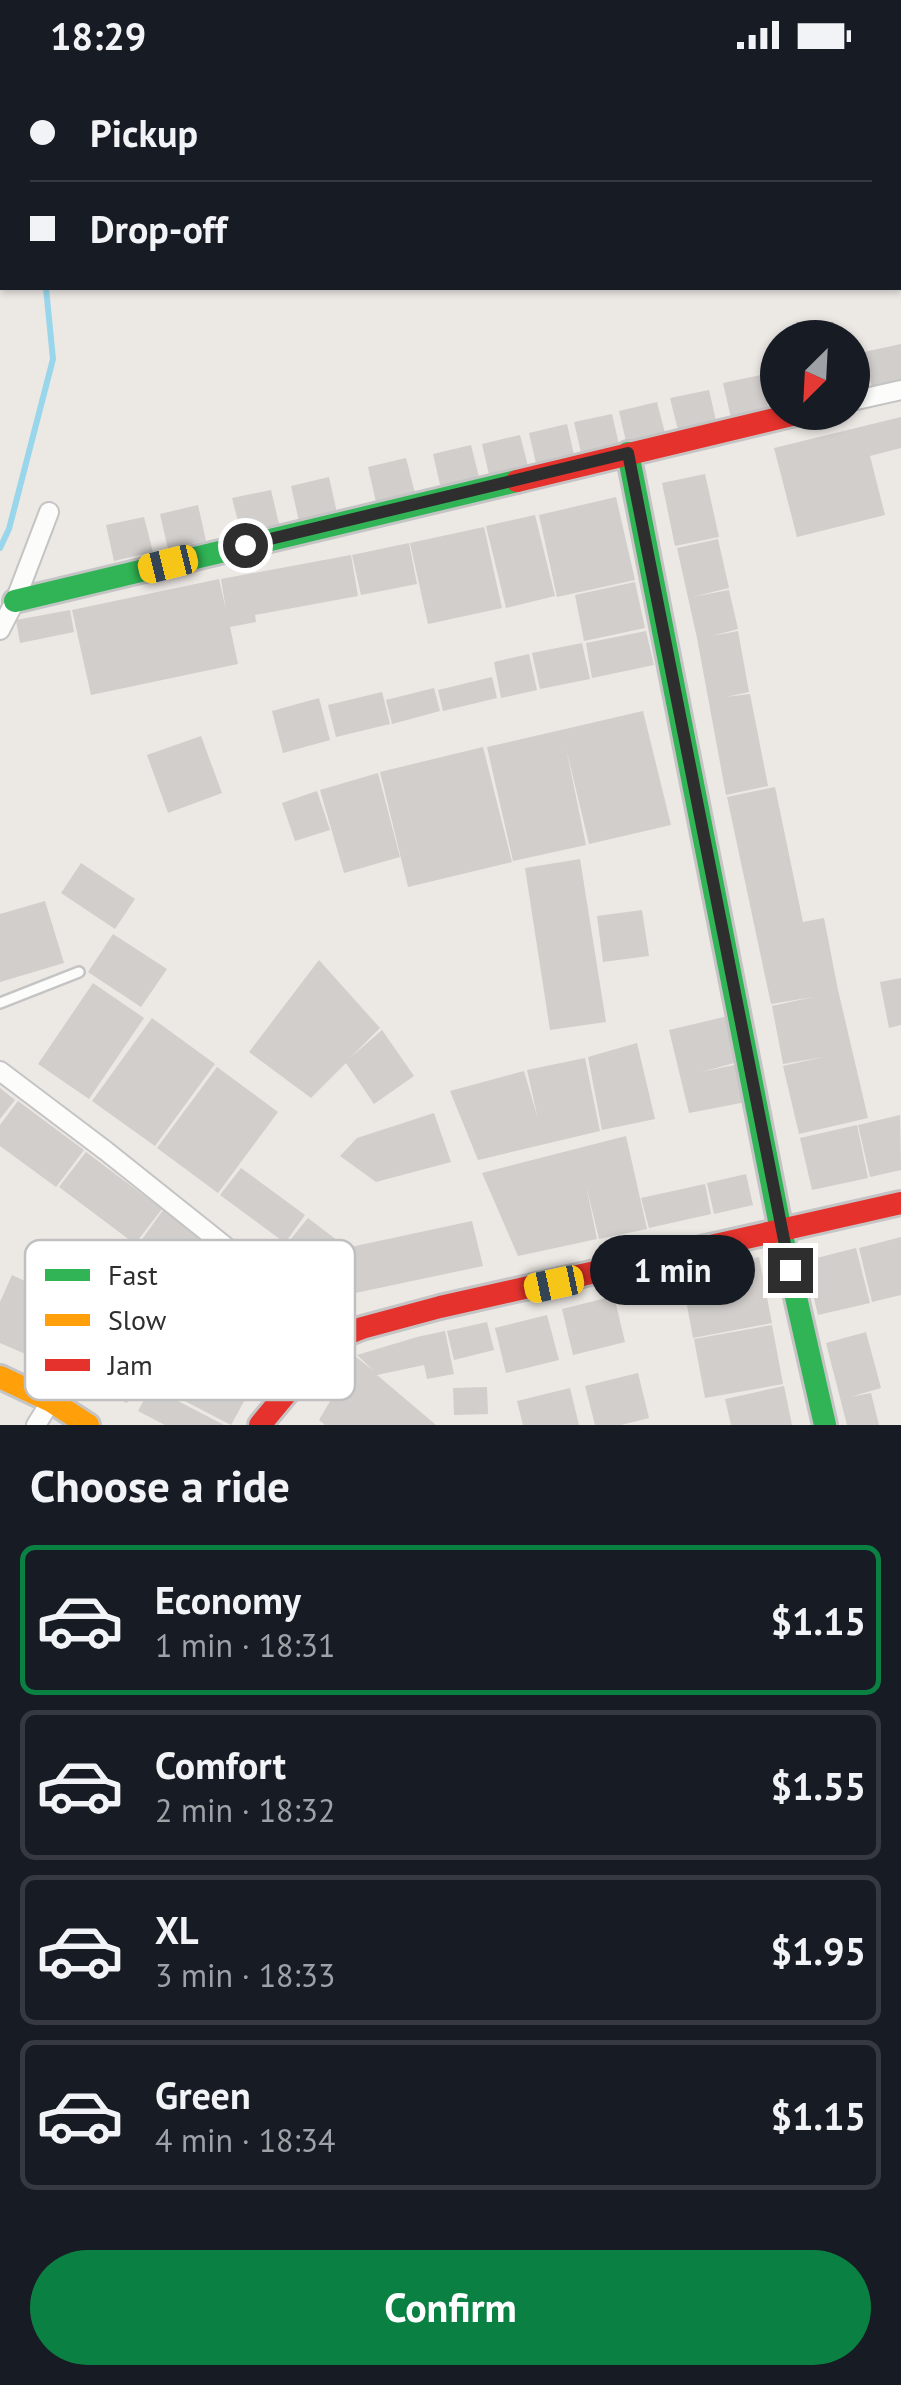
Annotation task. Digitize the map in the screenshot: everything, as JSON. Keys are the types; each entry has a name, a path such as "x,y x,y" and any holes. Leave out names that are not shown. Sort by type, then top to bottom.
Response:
{"street":[{"path":"870,398 901,390"},
{"path":"15,601 760,422"},
{"path":"628,453 782,1231 825,1425"},
{"path":"0,630 49,512"},
{"path":"0,1071 217,1240"},
{"path":"355,1331 440,1307 901,1203"},
{"path":"0,1377 25,1389"},
{"path":"260,1425 281,1400"},
{"path":"36,1425 51,1401 88,1425"}],"lane":[{"path":"0,1003 78,972"}],"building":[{"path":"901,344 901,381 872,387 870,351"},
{"path":"760,375 760,412 731,418 723,383"},
{"path":"709,390 717,425 679,434 670,398"},
{"path":"657,402 666,437 627,446 619,411"},
{"path":"612,414 620,449 582,457 574,422"},
{"path":"901,417 901,448 870,456 885,515 797,537 774,448 848,430 870,430 870,425"},
{"path":"567,424 575,459 537,468 529,433"},
{"path":"520,435 529,470 490,479 482,444"},
{"path":"471,445 480,481 441,489 433,454"},
{"path":"406,458 415,493 376,502 368,467"},
{"path":"705,474 719,537 675,546 662,483"},
{"path":"329,477 337,513 299,521 291,486"},
{"path":"271,490 279,524 241,533 232,498"},
{"path":"616,497 635,580 557,597 539,515"},
{"path":"198,505 206,541 168,549 160,514"},
{"path":"535,515 555,596 506,608 486,526"},
{"path":"144,517 153,552 114,561 106,525"},
{"path":"484,527 502,608 428,624 410,543"},
{"path":"718,539 729,588 692,597 729,590 738,629 712,636 738,631 749,692 726,697 750,694 768,786 726,795 677,548"},
{"path":"409,543 417,584 361,595 352,555"},
{"path":"351,555 358,596 255,615 256,622 230,627 238,664 91,695 72,610 219,579 226,610 221,579"},
{"path":"635,582 645,628 584,641 575,595"},
{"path":"70,610 74,632 20,643 16,620"},
{"path":"646,631 654,665 592,678 586,643"},
{"path":"582,643 590,679 540,689 532,653"},
{"path":"529,654 537,690 501,698 494,662"},
{"path":"492,677 497,698 443,711 438,690"},
{"path":"434,688 440,711 392,724 386,700"},
{"path":"382,692 390,724 336,737 328,705"},
{"path":"319,698 330,740 283,753 272,711"},
{"path":"643,711 671,825 589,844 566,748 586,845 513,861 487,747"},
{"path":"201,736 222,793 168,813 147,755"},
{"path":"483,747 512,862 408,887 380,772"},
{"path":"378,773 400,857 344,873 320,790"},
{"path":"775,787 803,922 824,918 868,1118 799,1134 783,1066 823,1057 783,1064 772,1006 813,997 771,1004 727,797"},
{"path":"317,791 330,830 295,841 282,803"},
{"path":"580,859 606,1022 550,1030 525,868"},
{"path":"81,863 135,899 115,929 61,893"},
{"path":"45,901 64,963 0,982 0,914"},
{"path":"642,910 649,956 603,962 597,916"},
{"path":"113,934 167,969 141,1007 88,972"},
{"path":"319,960 380,1028 350,1058 382,1030 414,1076 374,1104 346,1063 311,1098 249,1052"},
{"path":"901,978 901,1025 889,1028 880,982"},
{"path":"93,983 144,1018 89,1099 38,1064"},
{"path":"728,1016 738,1062 701,1072 739,1064 746,1102 689,1113 669,1030"},
{"path":"152,1018 215,1064 155,1146 92,1101"},
{"path":"637,1043 655,1119 602,1130 588,1057"},
{"path":"585,1058 600,1131 478,1160 450,1091 524,1071 538,1119 527,1070"},
{"path":"217,1067 278,1112 218,1193 157,1148"},
{"path":"0,1088 15,1100 0,1119"},
{"path":"18,1101 84,1150 56,1187 0,1146 0,1125"},
{"path":"434,1113 451,1162 376,1182 340,1156 357,1138"},
{"path":"900,1115 901,1170 870,1177 858,1125"},
{"path":"857,1125 868,1178 812,1190 800,1138"},
{"path":"626,1136 647,1229 599,1239 586,1185 597,1239 518,1256 482,1173"},
{"path":"86,1152 162,1209 138,1240 130,1240 59,1187"},
{"path":"241,1168 305,1215 287,1240 281,1240 220,1195"},
{"path":"746,1174 753,1205 714,1214 707,1183"},
{"path":"705,1184 711,1214 649,1228 641,1198"},
{"path":"163,1210 204,1240 141,1240"},
{"path":"308,1218 337,1240 290,1240"},
{"path":"472,1221 483,1266 355,1293 355,1246"},
{"path":"901,1237 901,1295 872,1302 859,1248"},
{"path":"856,1248 870,1303 818,1315 805,1261"},
{"path":"759,1257 772,1323 693,1338 681,1273"},
{"path":"12,1275 25,1281 25,1354 0,1343 0,1302"},
{"path":"614,1296 625,1342 573,1355 562,1309"},
{"path":"547,1315 559,1360 506,1373 495,1328"},
{"path":"487,1322 494,1350 454,1360 447,1331"},
{"path":"772,1325 783,1384 705,1398 694,1339"},
{"path":"445,1331 454,1374 427,1379 424,1365 377,1375 436,1425 325,1425 319,1420 331,1400 355,1400 356,1357 374,1371 357,1355"},
{"path":"866,1332 881,1388 850,1397 871,1393 879,1425 847,1425 826,1343"},
{"path":"638,1373 649,1418 621,1425 595,1425 585,1386"},
{"path":"784,1386 792,1425 731,1425 725,1399"},
{"path":"487,1387 488,1414 454,1415 453,1388"},
{"path":"570,1388 579,1425 523,1425 517,1401"},
{"path":"144,1400 176,1400 224,1425 165,1425 138,1411"},
{"path":"183,1400 245,1400 231,1425"}],"waterway":[{"path":"0,548 9,529 53,359 46,290"}],"traffic: fast":[{"path":"628,453 781,1231 825,1425"},
{"path":"15,601 517,481"}],"traffic: slow":[{"path":"0,1377 25,1389"},
{"path":"49,1400 88,1425"}],"traffic: jam":[{"path":"517,481 760,423"},
{"path":"355,1331 440,1307 901,1203"},
{"path":"260,1425 281,1400"}],"route":[{"path":"245,545 628,453 790,1270"}]}
